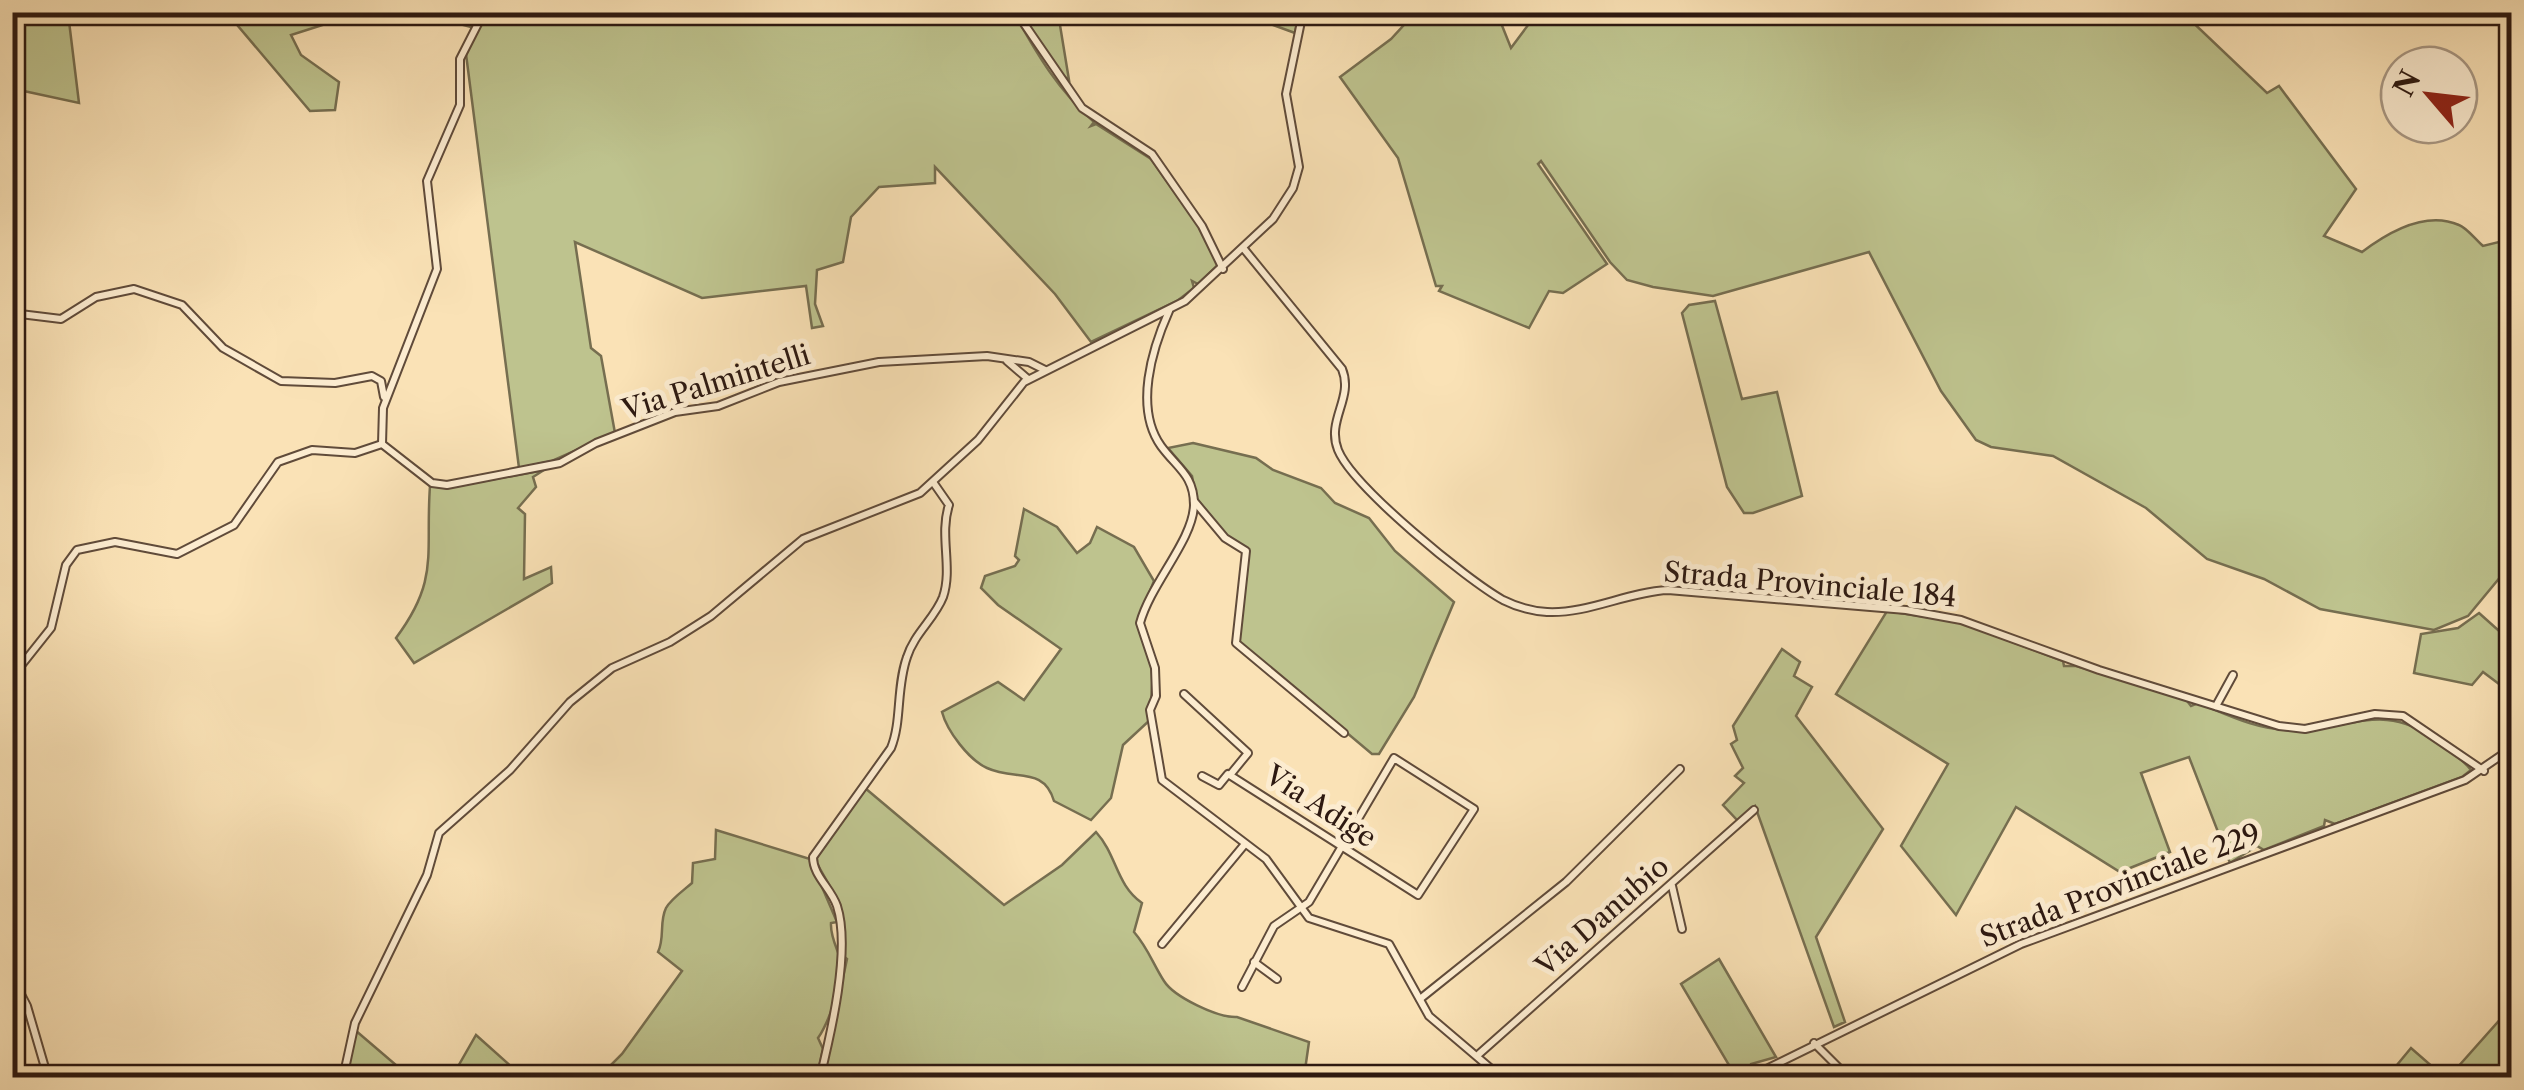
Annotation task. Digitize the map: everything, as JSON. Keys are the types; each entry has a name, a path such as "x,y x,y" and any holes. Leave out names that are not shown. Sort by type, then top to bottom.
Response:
{"street":[{"path":"383,408 437,268 427,180 460,105 460,59 484,12"},
{"path":"1016,12 1075,100 1107,128 1152,154 1202,226 1222,269"},
{"path":"342,1078 355,1022 427,875 436,838 453,817 510,770 546,724 612,668 670,642 711,616 804,539 914,498 978,440 1028,379 1170,310 1222,269 1273,219 1297,177 1286,94 1302,12"},
{"name":"Strada Provinciale 184","path":"1244,249 1342,369 1346,393 1334,430 1345,463 1398,516 1484,588 1510,603 1534,611 1566,612 1633,592 1668,590 1906,610 1973,622 2099,670 2264,724 2305,728 2374,714 2403,716 2484,771"},
{"path":"12,313 61,318 96,297 134,289 187,308 222,348 282,381 378,378 384,387 382,444 356,453 312,450 278,462 234,525 177,554 115,542 77,550 66,566 51,628 13,673"},
{"path":"1170,310 1157,338 1148,396 1158,440 1188,476 1194,502 1193,520 1162,570 1140,624 1155,668 1156,696 1150,714 1164,783 1198,803 1280,873 1302,910 1315,921 1389,944 1435,1023 1478,1054 1502,1078"},
{"name":"Via Palmintelli","path":"382,444 432,483 447,485 560,463 596,443 674,412 728,404 779,382 902,358 1001,358 1029,362 1045,370"},
{"path":"1001,358 1028,379"},
{"path":"820,1078 843,961 837,905 812,861 891,748 896,693 908,651 943,598 944,521 949,505 933,482"},
{"path":"1194,502 1225,538 1246,551 1236,643 1344,733"},
{"path":"2216,706 2233,675"},
{"path":"1184,694 1248,752 1230,776"},
{"name":"Strada Provinciale 229","path":"1748,1078 2021,944 2484,771 2512,748"},
{"name":"Via Adige","path":"1202,776 1219,785 1230,776 1418,895 1474,809 1394,758 1342,846"},
{"path":"1420,999 1566,882 1680,769"},
{"path":"12,797 12,818"},
{"name":"Via Danubio","path":"1478,1054 1754,810"},
{"path":"1162,944 1245,844"},
{"path":"1242,987 1274,926 1302,910 1342,846"},
{"path":"1672,885 1682,928"},
{"path":"1254,962 1276,979"},
{"path":"12,977 27,1006 48,1078"},
{"path":"1814,1044 1850,1078"}],"green space":[{"path":"13,12 68,13 79,103 19,90 13,104"},
{"path":"227,13 360,13 291,35 301,55 339,82 335,110 310,111"},
{"path":"418,13 477,13 471,27"},
{"path":"487,13 1014,13 1050,72 1094,122 1091,126 1096,124 1151,159 1198,225 1218,265 1198,284 1192,281 1194,288 1177,301 1091,342 1055,294 935,167 935,183 879,187 851,217 843,262 817,270 815,304 823,326 812,328 806,286 702,298 575,242 591,348 601,356 615,433 552,461 519,468 466,54"},
{"path":"1025,13 1058,13 1069,80 1054,69 1024,19"},
{"path":"1240,13 1299,13 1295,33"},
{"path":"1415,13 1497,13 1511,48 1537,13 2183,13 2267,93 2279,86 2356,189 2324,236 2362,252 2395,231 2433,220 2462,227 2483,246 2511,239 2511,564 2468,616 2434,630 2320,609 2264,579 2207,559 2146,508 2053,456 1991,447 1976,440 1941,391 1869,252 1713,296 1627,280 1610,262 1541,161 1538,164 1607,264 1563,293 1549,291 1529,328 1439,291 1442,286 1436,286 1398,158 1340,77 1391,39"},
{"path":"1715,301 1742,399 1777,392 1802,496 1753,513 1744,513 1727,487 1682,313 1689,305"},
{"path":"1193,443 1256,458 1273,470 1321,488 1335,503 1369,518 1395,551 1454,602 1414,697 1379,754 1372,754 1239,642 1249,551 1227,536 1196,498 1192,476 1168,448"},
{"path":"544,470 533,477 536,487 518,508 525,514 524,579 551,567 552,583 414,663 396,638 425,582 430,486 446,488"},
{"path":"1024,509 1057,527 1077,553 1090,543 1097,527 1134,547 1154,581 1138,621 1153,670 1150,720 1123,745 1111,798 1091,820 1054,801 1049,790 1036,779 998,772 973,759 942,712 998,682 1024,700 1061,649 998,605 981,588 985,576 1015,566 1019,560 1015,556"},
{"path":"1887,611 1959,622 2063,661 2064,666 2076,666 2184,697 2191,706 2198,703 2264,727 2308,730 2363,721 2398,722 2435,740 2471,770 2462,777 2335,824 2325,820 2324,826 2264,850 2257,846 2230,863 2189,757 2141,773 2170,852 2120,872 2016,807 1956,915 1901,846 1948,764 1836,694"},
{"path":"2479,613 2508,639 2511,635 2511,693 2483,672 2472,685 2414,673 2421,634 2458,628"},
{"path":"1782,649 1800,662 1794,676 1812,687 1796,716 1883,829 1816,937 1845,1022 1834,1027 1755,806 1738,821 1723,805 1744,783 1735,776 1743,768 1731,744 1737,740 1733,726"},
{"path":"865,788 1004,905 1062,865 1096,832 1127,888 1142,903 1134,932 1169,987 1208,1010 1309,1042 1304,1077 822,1077 847,959 841,954 840,904 815,860"},
{"path":"716,830 810,859 837,922 831,923 831,928 842,969 831,1012 818,1038 823,1049 817,1077 598,1078 622,1054 682,971 658,952 664,913 671,901 692,883 693,863 715,859"},
{"path":"1719,959 1776,1057 1751,1064 1748,1072 1736,1077 1681,984"},
{"path":"2504,1015 2511,1015 2511,1077 2387,1077 2411,1048 2435,1069 2456,1069"},
{"path":"355,1030 410,1077 346,1078"},
{"path":"476,1035 523,1077 452,1077"}]}
